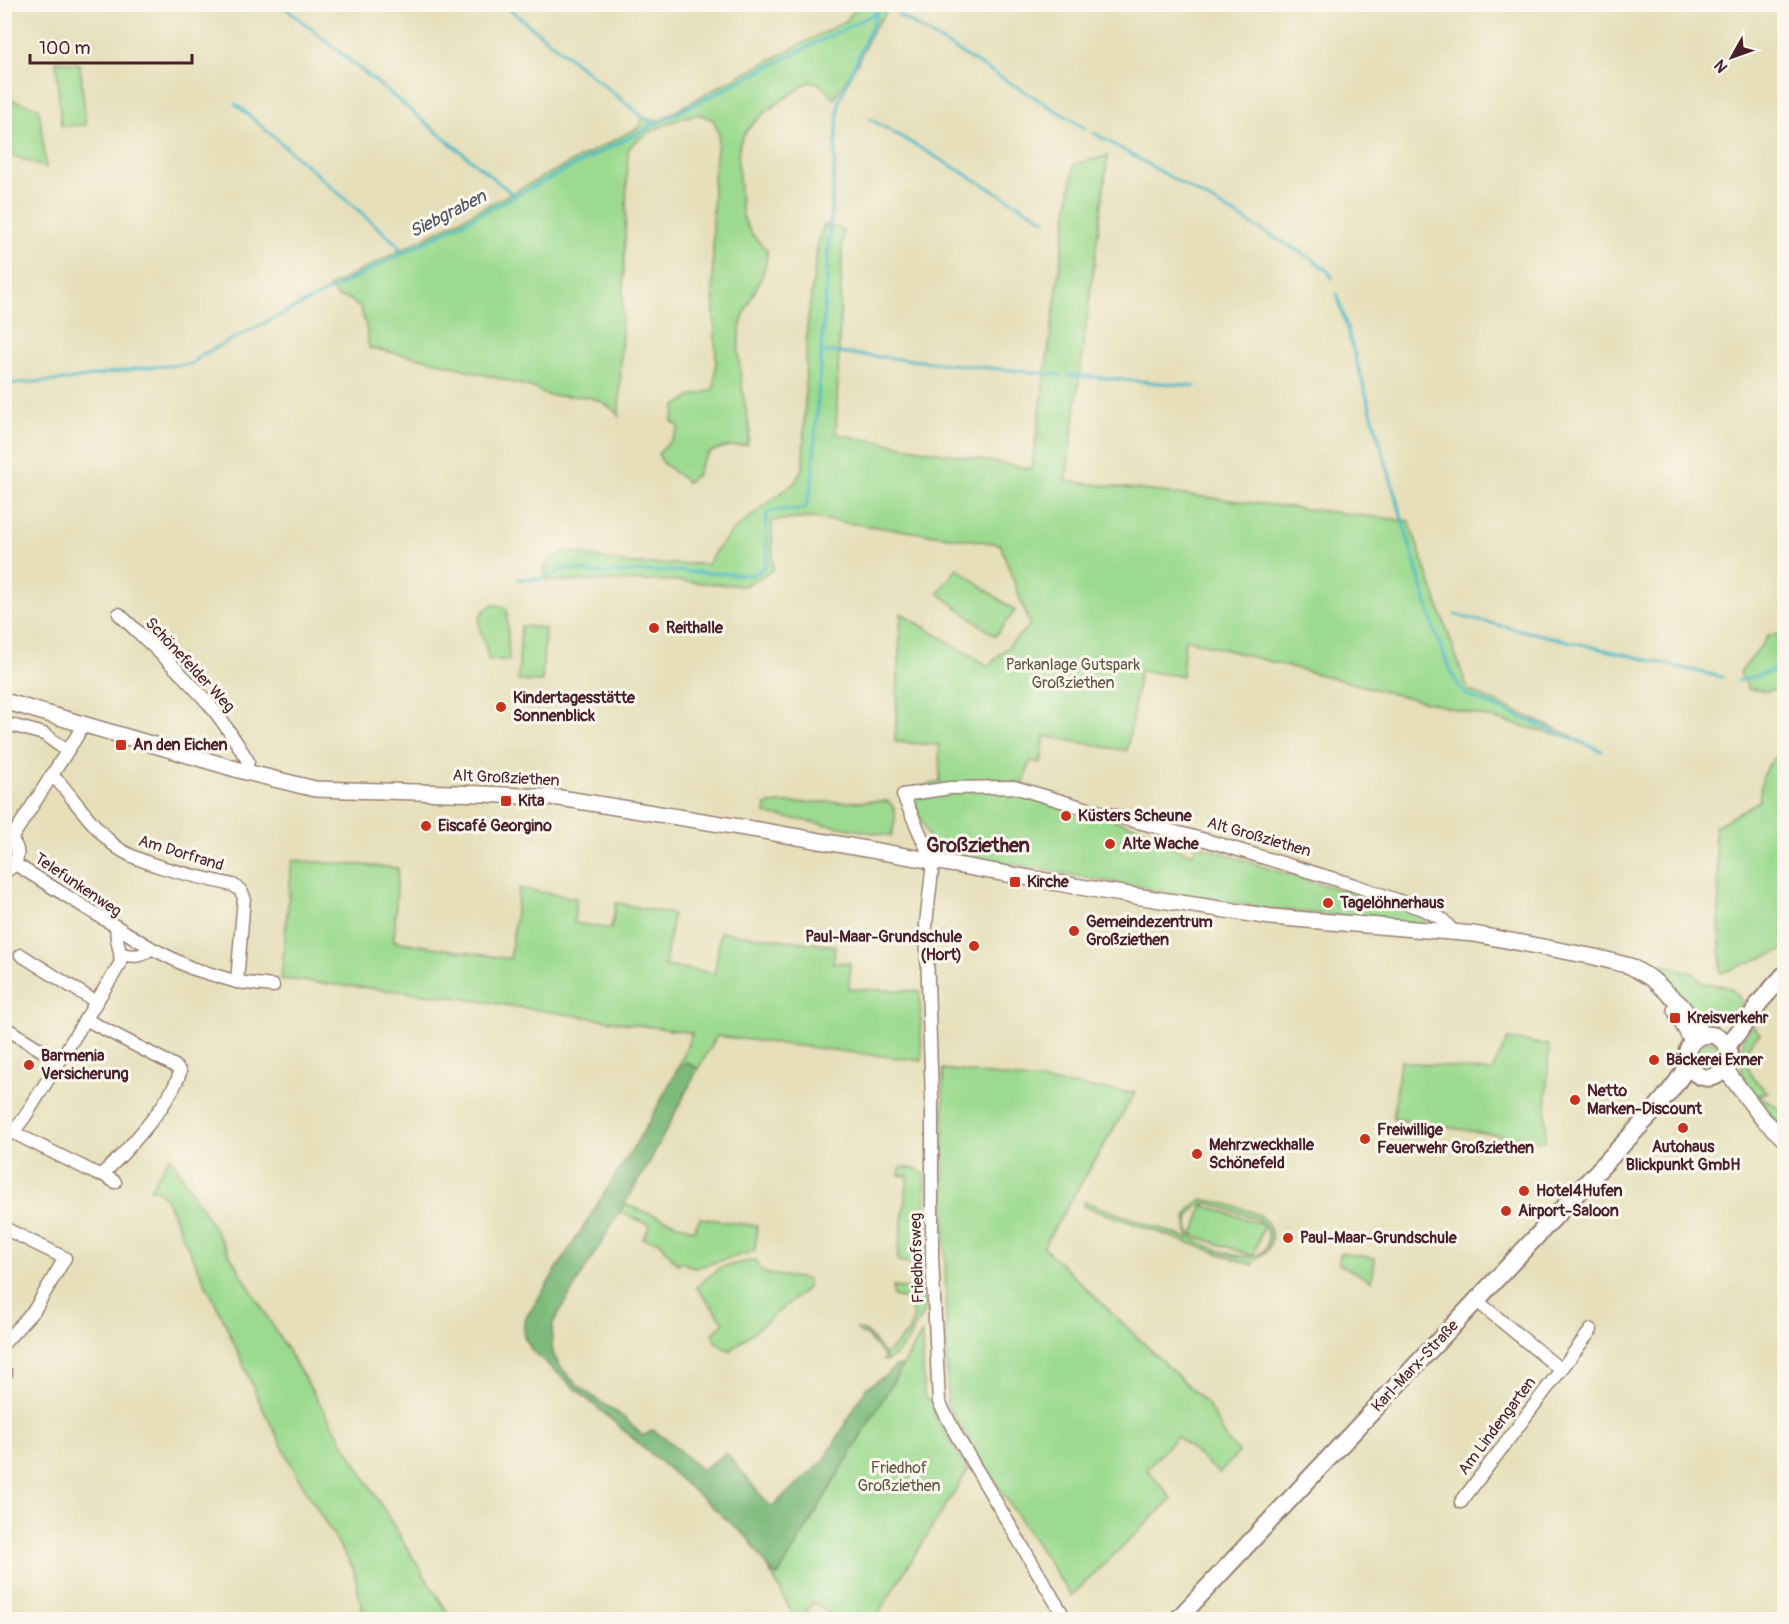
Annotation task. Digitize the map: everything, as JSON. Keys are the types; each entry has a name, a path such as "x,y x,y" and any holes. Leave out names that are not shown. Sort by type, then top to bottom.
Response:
{"main road":[{"path":"1710,1040 1730,1058 1706,1071 1687,1052 1710,1040 1748,1009 1759,1003 1785,975"},
{"name":"Karl-Marx-Straße","path":"1177,1620 1653,1112 1666,1105 1706,1071"}],"street":[{"name":"Schönefelder Weg","path":"119,614 171,664 208,704 248,761 246,772"},
{"name":"Alt Großziethen","path":"4,701 246,772 315,789 561,798 758,830 1114,893 1271,917 1474,934 1595,957 1630,966 1652,979 1681,1005 1710,1040"},
{"path":"4,723 44,734 67,751"},
{"path":"4,872 15,864 18,853 17,848 8,837 51,776 82,724"},
{"name":"Am Dorfrand","path":"51,776 59,782 114,846 130,856 155,865 233,885 240,890 244,897 237,982"},
{"name":"Alt Großziethen","path":"932,861 903,795 950,788 1014,787 1220,844 1354,885 1425,910 1442,919 1454,932"},
{"name":"Friedhofsweg","path":"932,861 926,924 932,1098 932,1257 939,1402 1066,1620"},
{"name":"Telefunkenweg","path":"15,864 117,927 116,937 122,954"},
{"path":"117,927 151,948 191,968 237,982 273,986"},
{"path":"9,1135 24,1118 86,1019 120,964 122,954 138,956 151,948"},
{"path":"21,955 96,1002"},
{"path":"86,1019 175,1065 180,1071 178,1080 154,1118 102,1174"},
{"path":"4,1027 59,1061"},
{"path":"1706,1071 1727,1088 1740,1103 1762,1118 1785,1139"},
{"path":"9,1135 20,1136 115,1182"},
{"path":"4,1228 68,1256 34,1309 4,1343"},
{"name":"Am Lindengarten","path":"1477,1301 1561,1370"},
{"name":"Am Lindengarten","path":"1461,1502 1591,1330"}],"green space":[{"path":"858,5 892,5 873,29 858,62 834,99 824,87 816,82 809,82 760,117 744,134 740,143 738,166 743,216 749,230 767,250 764,270 742,320 740,330 741,381 750,432 747,445 723,447 710,453 701,465 698,474 687,482 664,464 658,454 674,437 679,427 672,421 676,406 692,396 712,390 715,383 713,181 719,134 711,119 695,115 676,120 639,139 628,151 619,416 604,403 588,397 550,396 534,388 426,359 369,348 361,309 349,299 338,297 329,287 640,127 642,117 660,120 718,87 846,21"},
{"path":"56,61 80,64 86,125 61,126"},
{"path":"5,98 39,108 46,168 5,153"},
{"name":"Parkanlage Gutspark Großziethen","path":"1108,156 1066,481 1409,521 1468,690 1574,737 1562,736 1378,690 1185,639 1182,676 1140,671 1127,751 1044,736 1041,763 1030,761 1024,782 1030,797 1175,837 1172,847 1193,854 1197,844 1312,882 1390,903 1419,914 1426,919 1422,924 1269,909 934,850 908,789 940,782 939,745 895,742 901,613 988,666 1030,625 1000,544 812,518 772,521 773,570 744,586 676,581 547,581 545,568 550,561 566,551 629,564 708,564 716,550 735,529 795,482 803,467 807,327 818,242 824,225 843,229 836,434 1032,469 1074,164"},
{"path":"957,568 1015,611 995,636 938,593"},
{"path":"493,605 502,606 507,610 509,660 488,660 479,623 480,616"},
{"path":"521,626 545,628 542,682 518,681"},
{"path":"1784,634 1784,688 1768,691 1748,689 1740,673 1769,635"},
{"path":"1784,752 1784,950 1721,973 1714,827 1759,801 1764,772 1771,761"},
{"path":"887,801 895,812 891,836 765,814 766,805 779,803"},
{"path":"292,860 398,868 394,941 510,959 519,888 576,898 574,923 611,929 616,903 673,914 665,966 715,973 720,932 835,946 833,963 850,963 849,989 920,991 922,1061 717,1036 698,1069 687,1062 679,1066 692,1033 445,996 281,979"},
{"path":"1642,958 1692,973 1704,983 1731,989 1744,1002 1726,1020 1708,1015 1698,1016 1659,973 1641,962"},
{"path":"1753,1026 1760,1034 1748,1048 1747,1064 1755,1079 1768,1092 1758,1095 1784,1112 1784,1132 1741,1086 1743,1038"},
{"path":"1508,1039 1549,1045 1545,1142 1393,1119 1400,1061 1491,1072"},
{"path":"1709,1041 1722,1050 1721,1065 1704,1071 1693,1058 1699,1044"},
{"path":"687,1062 698,1069 648,1165 553,1323 552,1348 559,1364 573,1381 622,1416 643,1436 653,1430 701,1470 726,1453 771,1507 824,1461 866,1388 896,1366 903,1365 778,1576 770,1571 748,1538 532,1351 524,1336 524,1321 648,1124 679,1066"},
{"path":"943,1069 1135,1093 1043,1247 1208,1405 1228,1441 1239,1452 1219,1474 1177,1436 1147,1469 1172,1499 1071,1596 981,1461 947,1405"},
{"path":"170,1156 452,1619 367,1619 360,1601 353,1568 299,1479 261,1405 166,1199 158,1190 150,1189"},
{"path":"902,1167 917,1169 925,1175 927,1266 897,1261 908,1176 899,1175"},
{"path":"1202,1200 1215,1201 1261,1216 1271,1231 1268,1250 1252,1265 1083,1206 1085,1202 1190,1239 1186,1227 1187,1216 1196,1203","holes":["1209,1203 1255,1218 1264,1225 1268,1239 1266,1248 1260,1254 1243,1256 1222,1251 1196,1240 1191,1234 1188,1223 1189,1217 1196,1208"]},
{"path":"624,1204 694,1230 700,1218 757,1226 755,1251 695,1268 681,1262 677,1264 659,1241 643,1239 650,1225 619,1212"},
{"path":"1203,1205 1264,1225 1253,1256 1193,1235"},
{"path":"1340,1253 1375,1258 1372,1281 1339,1264"},
{"path":"756,1260 761,1270 768,1274 805,1279 808,1281 808,1286 731,1350 722,1347 712,1335 724,1322 696,1287 721,1267"},
{"path":"893,1287 928,1291 928,1304 907,1342 895,1356 887,1361 883,1360 885,1358 865,1334 862,1335 857,1329 869,1336 885,1355 908,1333 914,1316 907,1300 893,1296"},
{"name":"Friedhof Großziethen","path":"922,1333 924,1395 927,1400 933,1399 934,1414 968,1470 875,1619 837,1619 813,1602 801,1619 792,1619 792,1613 770,1571 778,1576"}],"waterway":[{"path":"281,4 514,195"},
{"path":"503,4 653,125"},
{"name":"Siebgraben","path":"4,384 67,380 140,368 191,364 205,353 878,12 885,4"},
{"path":"519,579 540,579 569,568 595,573 669,571 753,575 763,568 767,561 766,516 770,511 806,507 812,483 839,101 877,14"},
{"path":"898,15 1085,128"},
{"path":"236,104 397,244 403,253"},
{"path":"870,119 1045,220"},
{"path":"1094,133 1312,259 1328,271 1332,278"},
{"path":"1337,294 1435,632 1452,675 1467,695 1602,751"},
{"path":"821,351 1060,375"},
{"path":"1068,375 1195,386"},
{"path":"1455,615 1722,677"},
{"path":"1738,681 1784,668"}],"place":[{"name":"Reithalle","path":"654,628"},
{"name":"Kindertagesstätte Sonnenblick","path":"501,707"},
{"name":"An den Eichen","path":"121,745"},
{"name":"Kita","path":"506,801"},
{"name":"Küsters Scheune","path":"1066,816"},
{"name":"Eiscafé Georgino","path":"426,826"},
{"name":"Alte Wache","path":"1110,844"},
{"name":"Kirche","path":"1015,882"},
{"name":"Tagelöhnerhaus","path":"1328,903"},
{"name":"Gemeindezentrum Großziethen","path":"1074,931"},
{"name":"Paul-Maar-Grundschule (Hort)","path":"974,946"},
{"name":"Kreisverkehr","path":"1675,1018"},
{"name":"Bäckerei Exner","path":"1654,1060"},
{"name":"Barmenia Versicherung","path":"29,1065"},
{"name":"Netto Marken-Discount","path":"1575,1100"},
{"name":"Autohaus Blickpunkt GmbH","path":"1683,1128"},
{"name":"Freiwillige Feuerwehr Großziethen","path":"1365,1139"},
{"name":"Mehrzweckhalle Schönefeld","path":"1197,1154"},
{"name":"Hotel4Hufen","path":"1524,1191"},
{"name":"Airport-Saloon","path":"1506,1211"},
{"name":"Paul-Maar-Grundschule","path":"1288,1238"}],"district":[{"name":"Großziethen","path":"978,845"}]}
